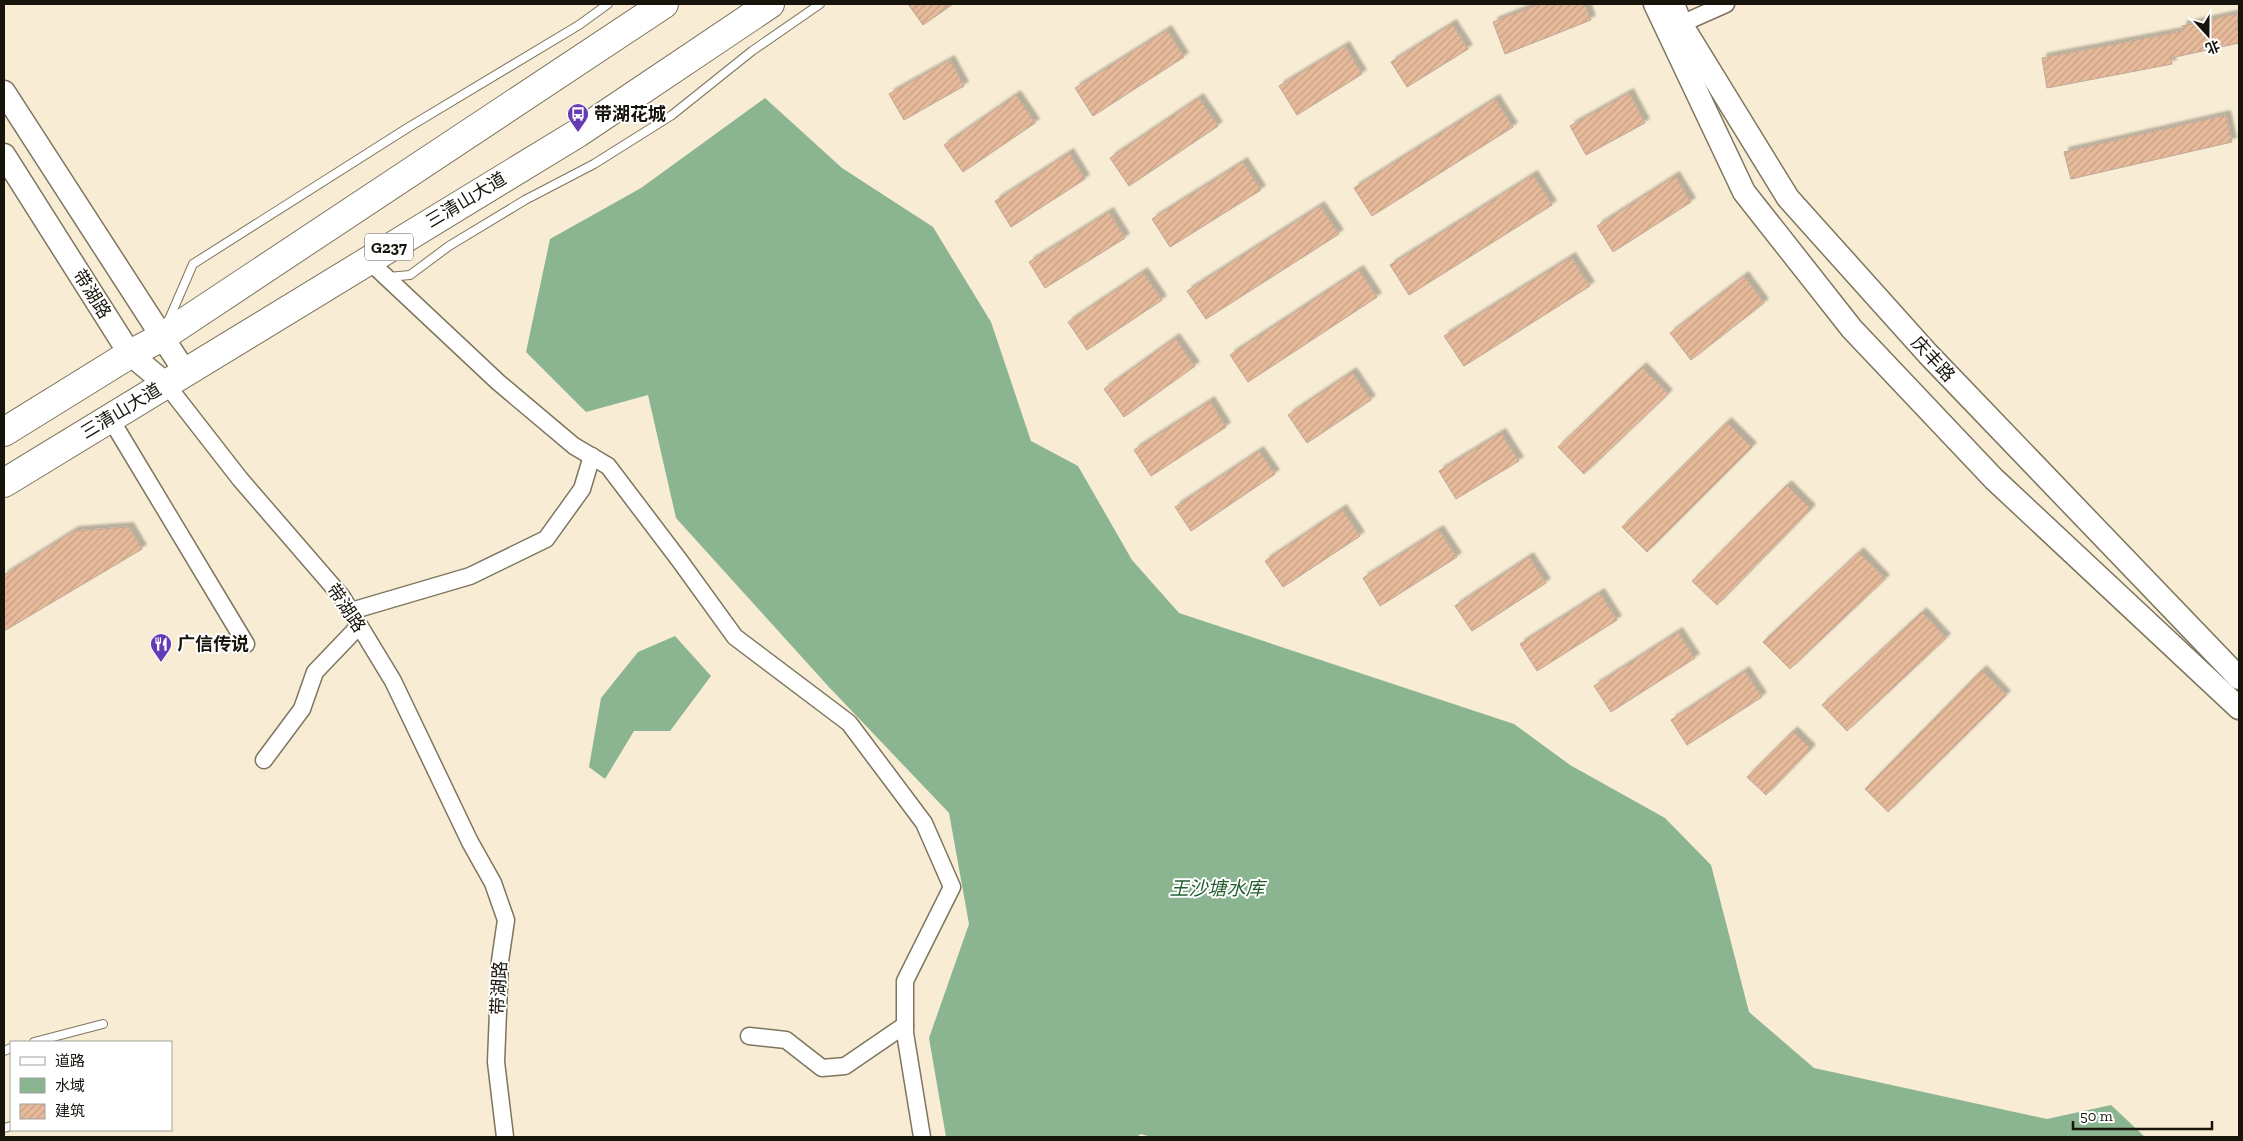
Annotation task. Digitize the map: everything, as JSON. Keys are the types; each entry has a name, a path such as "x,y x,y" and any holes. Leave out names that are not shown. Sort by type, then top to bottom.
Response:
{"highway":[{"path":"4,432 130,354 162,337 664,4"},
{"name":"三清山大道","path":"4,483 175,378 377,269 770,4"}],"main road":[{"path":"1655,4 1744,192 1852,329 1994,479 2239,708"},
{"name":"庆丰路","path":"1677,14 1788,198 1928,354 2239,678"},
{"name":"带湖路","path":"4,92 162,337 175,378"},
{"name":"带湖路","path":"4,155 130,354 175,378"}],"street":[{"path":"1677,14 1726,4"},
{"path":"377,269 498,382 574,446 608,466 735,637 849,724 924,823 952,887 905,981 905,1025 922,1137"},
{"name":"带湖路","path":"175,378 240,480 342,597 351,611 392,681 470,842 493,883 506,920 500,961 496,1062 506,1137"},
{"path":"110,418 246,644"},
{"path":"351,611 470,576 546,539 582,488 592,456"},
{"path":"264,760 302,709 315,672 359,626"},
{"path":"749,1036 786,1040 822,1068 845,1066 905,1025"}],"lane":[{"path":"162,337 193,264 409,127 579,25 608,4"},
{"path":"377,269 410,275 449,246 525,200 594,164 672,115 752,51 820,4"},
{"path":"38,1041 102,1024"}],"water":[{"name":"王沙塘水库","path":"765,98 842,168 933,227 991,322 1031,441 1078,466 1132,560 1179,613 1514,724 1570,765 1665,818 1711,865 1749,1012 1814,1068 2047,1119 2111,1105 2145,1137 1151,1137 1141,1134 1136,1137 946,1137 929,1038 969,924 949,813 828,686 676,518 648,395 586,412 526,352 550,239 641,188"},
{"path":"675,636 711,676 670,731 634,731 605,779 589,767 601,698 638,652"}],"building":[{"path":"908,4 953,4 923,25"},
{"path":"1539,4 1585,4 1591,20 1505,54 1493,22"},
{"path":"2237,14 2239,43 2171,58 2172,64 2047,88 2042,58 2183,31 2182,26"},
{"path":"1452,24 1468,49 1407,87 1391,62"},
{"path":"1167,30 1184,57 1093,116 1075,88"},
{"path":"1345,46 1362,74 1297,115 1279,86"},
{"path":"950,60 964,86 904,120 889,94"},
{"path":"1629,93 1645,123 1586,155 1570,126"},
{"path":"1016,95 1035,123 963,172 944,145"},
{"path":"1199,98 1218,126 1129,186 1110,158"},
{"path":"1495,99 1513,127 1372,216 1354,188"},
{"path":"2226,115 2232,142 2071,179 2064,152"},
{"path":"1069,153 1085,179 1011,227 995,201"},
{"path":"1243,162 1261,190 1170,247 1152,219"},
{"path":"1533,175 1552,205 1409,295 1390,265"},
{"path":"1675,176 1691,202 1613,252 1597,226"},
{"path":"1320,206 1339,234 1206,319 1187,291"},
{"path":"1109,212 1125,238 1045,288 1029,262"},
{"path":"1571,257 1590,286 1464,366 1444,336"},
{"path":"1359,270 1377,297 1248,382 1230,355"},
{"path":"1143,272 1162,300 1087,350 1068,322"},
{"path":"1744,276 1764,303 1691,360 1670,333"},
{"path":"1175,338 1195,366 1124,417 1104,389"},
{"path":"1642,367 1668,394 1584,474 1558,447"},
{"path":"1352,372 1371,400 1307,443 1288,415"},
{"path":"1210,401 1226,427 1151,476 1134,450"},
{"path":"1727,422 1752,447 1647,552 1622,527"},
{"path":"1501,433 1519,461 1456,499 1439,471"},
{"path":"1259,451 1275,474 1191,531 1175,507"},
{"path":"1787,485 1811,509 1717,605 1692,581"},
{"path":"1342,509 1360,536 1283,587 1265,561"},
{"path":"129,527 142,549 4,631 4,575 74,531"},
{"path":"1439,530 1457,557 1380,606 1363,578"},
{"path":"1859,552 1885,579 1790,669 1763,642"},
{"path":"1529,557 1546,583 1472,631 1455,606"},
{"path":"1600,593 1617,620 1537,671 1520,644"},
{"path":"1922,612 1946,638 1847,731 1822,705"},
{"path":"1678,632 1695,658 1611,712 1594,686"},
{"path":"1982,670 2006,695 1888,812 1865,789"},
{"path":"1745,671 1762,697 1687,745 1671,720"},
{"path":"1793,731 1811,749 1766,795 1747,777"}],"place":[{"name":"带湖花城","path":"578,133"},
{"name":"广信传说","path":"161,663"}]}
